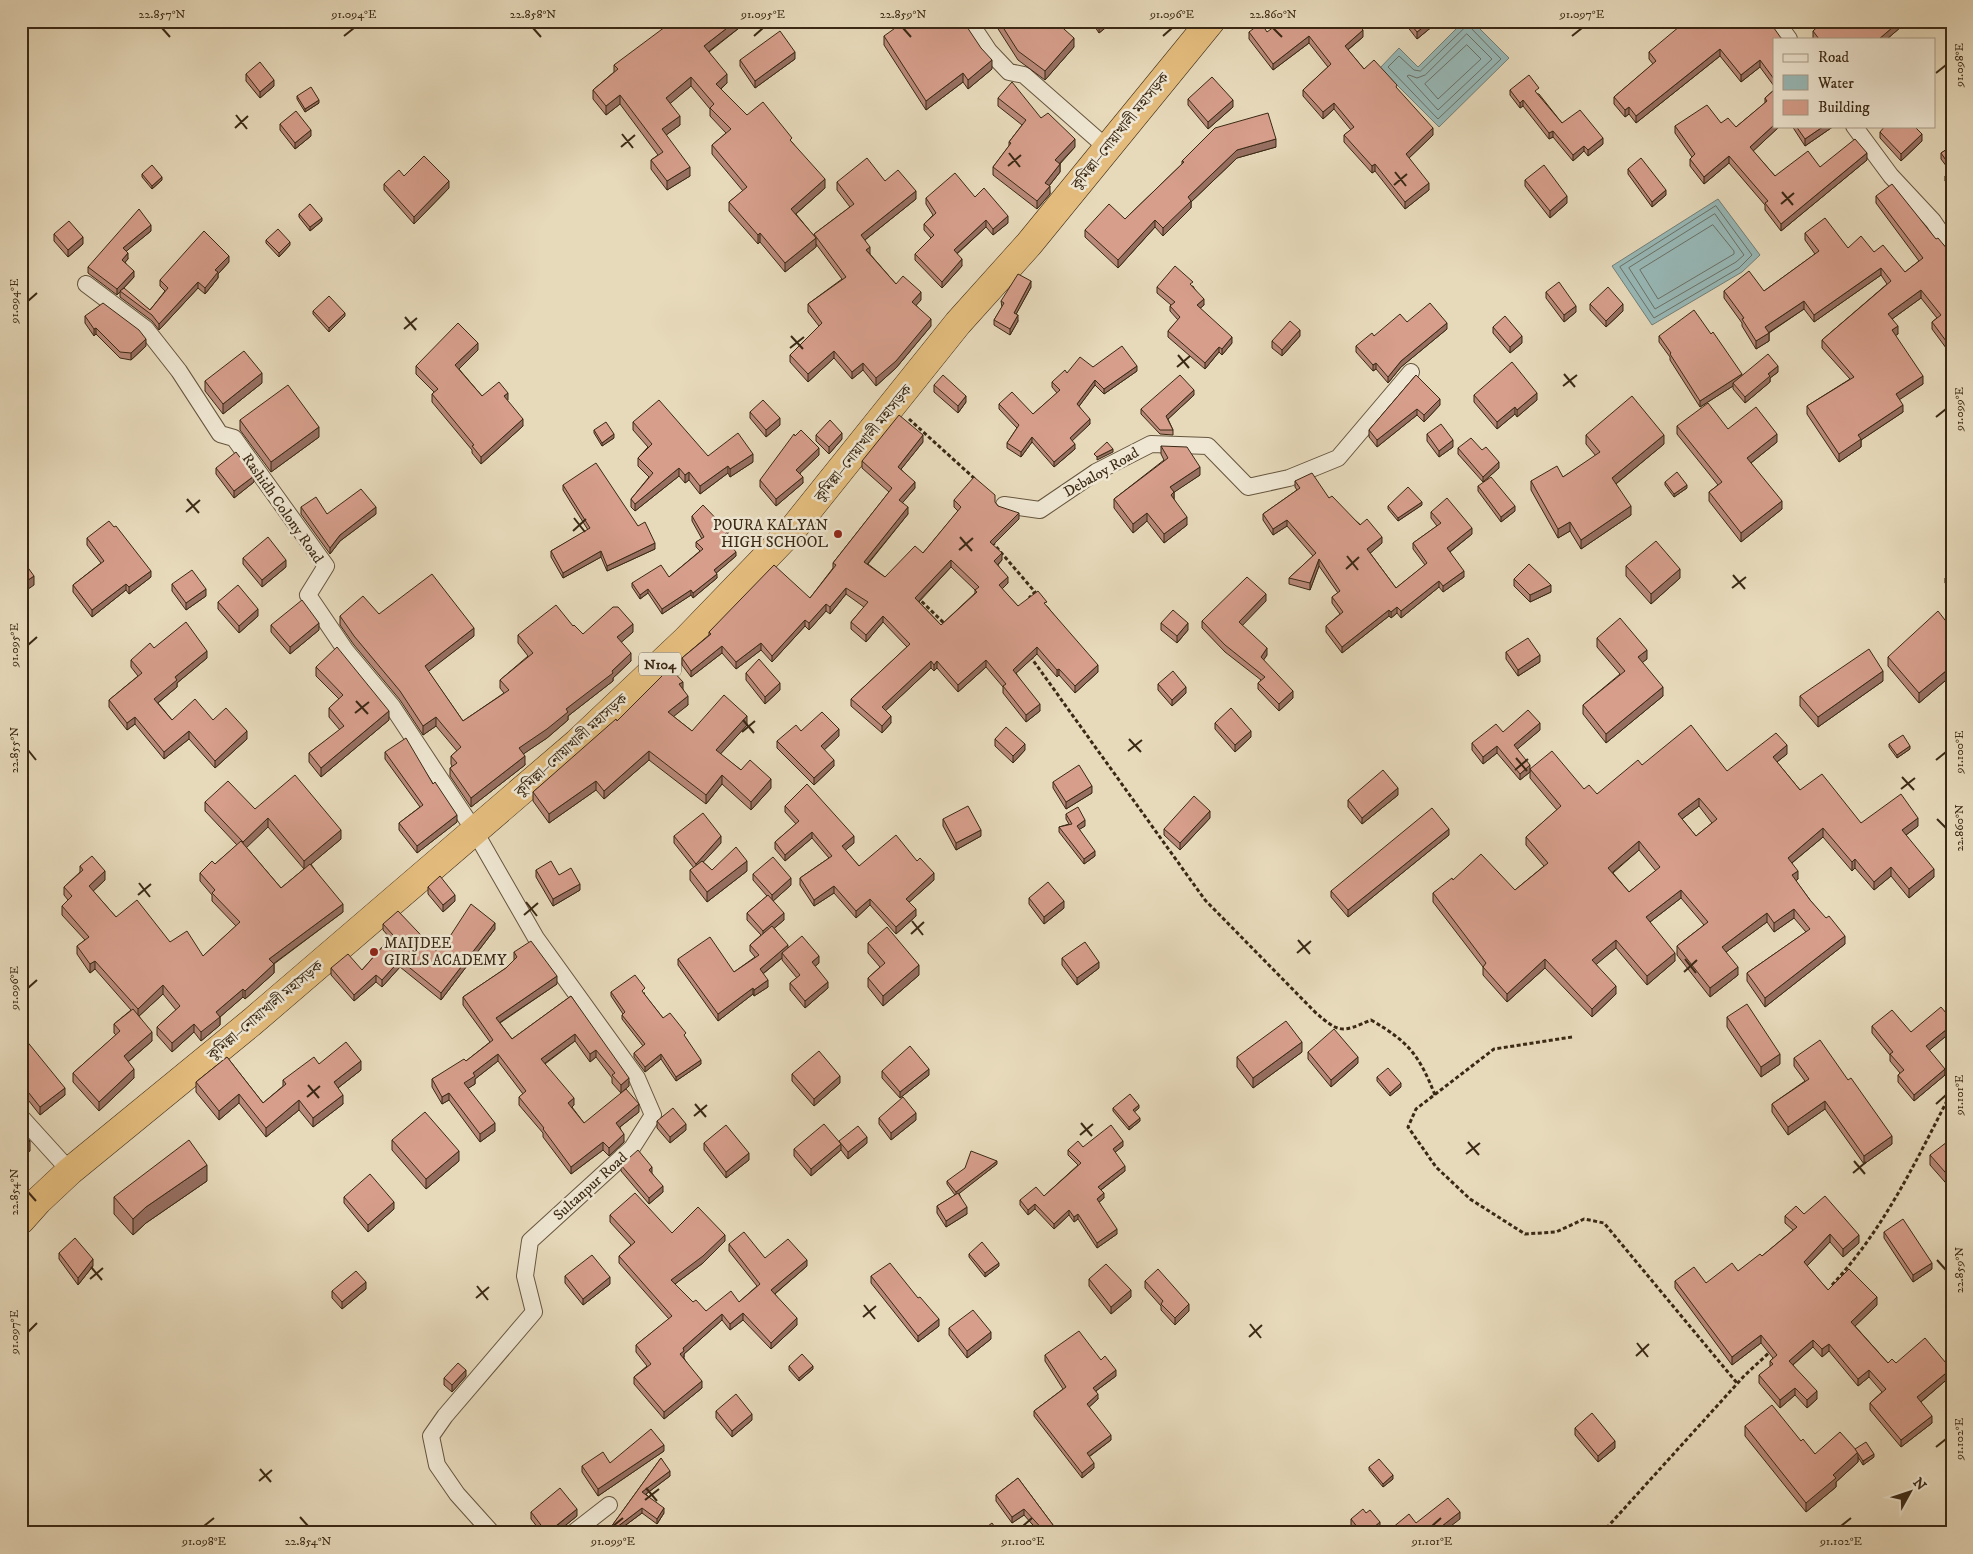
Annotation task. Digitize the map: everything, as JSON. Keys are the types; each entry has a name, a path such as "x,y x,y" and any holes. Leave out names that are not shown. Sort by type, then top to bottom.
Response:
{"highway":[{"name":"কুমিল্লা–নোয়াখালী মহাসড়ক","path":"21,1220 38,1201 70,1172 252,1022 577,743 686,640 793,529 894,405 958,322 1029,244 1211,21"}],"street":[{"path":"969,21 989,51 1009,72 1024,75 1106,148"},
{"path":"1776,21 1788,38"},
{"path":"1855,128 1891,176 1933,221 1952,249"},
{"name":"Rashidh Colony Road","path":"86,284 146,329 179,371 220,434 234,438 311,543 326,566 308,595 346,651 392,706 474,830"},
{"name":"Debaloy Road","path":"1004,505 1040,510 1096,472 1152,444 1208,446 1248,487 1289,478 1338,458 1412,372"},
{"name":"Sultanpur Road","path":"474,830 536,938 637,1078 653,1115 632,1148 530,1241 524,1276 534,1312 445,1416 431,1436 437,1465 457,1494 492,1533"},
{"path":"21,1117 70,1172"},
{"path":"573,1533 610,1505"}],"path":[{"path":"894,405 1004,505"},
{"path":"988,538 1034,592 1028,599"},
{"path":"917,596 951,630"},
{"path":"1029,655 1051,683 1061,702 1205,900 1315,1012 1333,1027 1349,1030 1371,1020 1396,1034 1422,1063 1435,1095"},
{"path":"1572,1037 1494,1049 1416,1109 1408,1127 1436,1167 1470,1199 1524,1234 1556,1232 1584,1219 1604,1222 1737,1384"},
{"path":"1827,1292 1876,1230 1902,1189 1952,1091"},
{"path":"1602,1533 1737,1384 1774,1348"}],"water":[{"path":"1464,21 1472,21 1509,58 1439,127 1380,68 1399,48 1418,67"},
{"path":"1718,199 1760,255 1742,272 1652,325 1612,266"}],"building":[{"path":"673,21 692,21 693,23 695,21 736,21 704,46 727,74 716,84 747,115 763,102 792,138 790,140 825,179 791,209 816,238 785,263 760,233 758,235 729,202 747,187 712,145 731,129 710,108 714,104 691,77 666,98 680,116 662,129 690,167 667,181 651,160 663,152 620,95 606,106 593,90 618,69 614,65"},
{"path":"905,21 963,21 981,48 992,60 968,80 963,73 926,101 884,36"},
{"path":"999,21 1055,21 1074,38 1045,71 1018,51"},
{"path":"1095,21 1105,21 1099,27"},
{"path":"1282,21 1355,21 1363,30 1345,46 1364,69 1374,60 1433,128 1406,154 1429,183 1405,202 1375,164 1372,166 1344,135 1354,127 1334,103 1323,112 1303,90 1331,64 1309,36 1273,64 1249,32 1261,23 1267,32"},
{"path":"1408,21 1431,21 1417,32"},
{"path":"1686,21 1769,21 1781,38 1773,38 1773,78 1760,60 1741,75 1720,49 1636,116 1629,107 1625,110 1614,97 1656,61 1649,52"},
{"path":"1824,21 1867,21 1870,25 1874,21 1900,21 1880,38 1818,38 1813,31"},
{"path":"780,31 795,52 755,81 740,60"},
{"path":"260,62 274,80 260,92 246,74"},
{"path":"1529,75 1539,88 1535,91 1562,123 1580,110 1603,138 1588,150 1584,146 1573,155 1553,131 1549,133 1523,100 1520,103 1510,90"},
{"path":"1212,77 1233,100 1208,122 1188,99"},
{"path":"1012,82 1041,118 1048,113 1075,139 1055,160 1060,164 1045,183 1050,186 1037,201 993,167 1026,120 998,98"},
{"path":"311,87 319,100 305,109 297,96"},
{"path":"1773,91 1773,126 1750,147 1775,176 1808,151 1820,167 1855,139 1867,153 1781,224 1765,203 1768,201 1729,156 1704,177 1690,159 1695,154 1675,126 1707,105 1721,123 1728,118 1736,127 1767,101 1765,98"},
{"path":"296,111 311,130 295,143 280,124"},
{"path":"1268,113 1276,139 1237,150 1188,197 1191,201 1163,228 1155,220 1118,260 1085,230 1109,204 1125,219 1184,162 1182,161 1215,128"},
{"path":"1797,128 1821,128 1805,139"},
{"path":"1883,128 1916,128 1922,134 1901,154 1880,132"},
{"path":"1952,146 1952,169 1941,153"},
{"path":"424,156 449,181 414,217 384,184 399,170 404,176"},
{"path":"867,158 885,181 898,170 916,191 861,235 870,247 866,250 896,284 903,276 921,292 912,302 931,319 896,361 876,378 863,363 852,372 834,351 808,374 790,355 822,323 808,304 846,277 814,234 854,204 837,182"},
{"path":"1641,158 1666,190 1652,202 1628,169"},
{"path":"152,165 162,177 152,186 142,174"},
{"path":"1544,165 1567,196 1550,211 1525,180"},
{"path":"1952,170 1952,184 1945,176"},
{"path":"955,173 975,197 984,188 1008,216 993,229 986,220 954,250 962,259 942,282 915,254 934,235 924,224 936,213 926,198"},
{"path":"1892,184 1936,239 1938,238 1948,250 1946,252 1952,259 1952,267 1950,268 1952,270 1952,349 1932,322 1941,315 1921,290 1888,314 1898,326 1892,330 1923,376 1896,394 1903,405 1858,435 1861,439 1839,454 1807,406 1854,377 1822,340 1891,281 1881,268 1814,315 1804,301 1765,327 1769,333 1756,341 1742,319 1744,318 1724,291 1749,271 1764,291 1819,251 1805,233 1825,218 1848,248 1861,236 1874,252 1883,245 1905,272 1923,258 1876,196"},
{"path":"310,204 322,218 310,227 299,214"},
{"path":"139,209 151,225 123,248 128,253 122,260 134,271 117,289 88,267"},
{"path":"69,221 83,237 68,250 54,234"},
{"path":"278,229 290,242 279,253 266,240"},
{"path":"204,231 229,256 215,270 218,272 205,288 198,282 159,324 152,315 120,291 124,288 150,310 168,288 160,280"},
{"path":"1175,266 1193,282 1190,284 1204,299 1197,305 1232,337 1222,349 1219,347 1205,363 1168,331 1180,317 1170,306 1175,302 1157,287"},
{"path":"1018,274 1031,281 1014,313 1018,315 1010,329 994,320 1004,303 1001,301"},
{"path":"1559,282 1576,306 1564,315 1546,292"},
{"path":"1608,287 1623,304 1606,321 1590,304"},
{"path":"329,296 345,313 329,328 313,311"},
{"path":"103,303 139,330 146,339 131,353 120,352 96,328 94,329 85,316"},
{"path":"1430,303 1447,323 1401,361 1388,377 1376,363 1373,365 1356,346 1372,333 1374,336 1400,314 1407,322"},
{"path":"1694,310 1711,334 1713,332 1742,374 1700,401 1659,336"},
{"path":"1505,316 1522,336 1510,347 1493,327"},
{"path":"1290,321 1300,330 1282,350 1272,341"},
{"path":"458,323 478,343 455,365 482,396 499,382 508,393 504,396 523,419 481,457 472,446 474,445 432,394 438,389 416,366"},
{"path":"1122,346 1137,366 1104,389 1095,380 1077,404 1090,419 1070,438 1075,444 1054,462 1032,437 1021,452 1007,443 1019,425 999,404 1012,392 1033,414 1060,390 1052,382 1065,370 1067,373 1080,357 1093,367"},
{"path":"244,351 262,373 223,404 205,381"},
{"path":"1768,354 1778,366 1768,374 1770,376 1745,397 1733,383"},
{"path":"1512,362 1537,393 1517,410 1515,407 1497,422 1474,395"},
{"path":"943,375 966,396 958,406 934,385"},
{"path":"1180,375 1194,390 1166,416 1173,430 1160,430 1141,409"},
{"path":"1416,375 1440,399 1424,415 1417,409 1377,440 1369,430"},
{"path":"288,385 319,427 271,462 240,420"},
{"path":"1632,396 1664,435 1612,478 1631,506 1581,540 1570,522 1558,529 1531,481 1557,466 1563,477 1600,452 1586,435"},
{"path":"659,400 708,456 738,433 753,454 730,469 728,466 700,486 689,472 685,475 679,468 635,504 631,499 653,473 638,458 652,444 633,422"},
{"path":"763,400 780,418 766,430 750,412"},
{"path":"1708,403 1728,429 1756,407 1777,434 1747,458 1782,501 1741,533 1709,492 1722,482 1677,426"},
{"path":"899,415 923,435 898,467 915,482 899,500 908,507 864,562 885,577 915,546 923,553 961,507 954,500 974,477 995,495 995,502 998,506 1019,513 990,542 1002,553 994,561 1008,577 999,585 1018,606 1038,591 1047,602 1044,603 1098,665 1075,686 1059,669 1057,670 1037,647 1013,670 1040,704 1026,715 1003,686 1006,684 986,660 958,685 937,661 934,665 931,661 882,707 891,716 882,726 851,699 910,644 883,616 866,635 851,622 868,602 846,588 830,607 826,604 809,623 805,620 772,656 761,643 736,662 722,646 691,671 682,658 711,634 709,632 774,565 810,598 836,565 833,563 892,488 862,461","holes":["951,560 979,587 975,590 977,592 941,625 915,598"]},
{"path":"830,420 842,433 829,447 816,435"},
{"path":"606,422 614,434 602,443 594,430"},
{"path":"1441,424 1453,440 1439,451 1427,434"},
{"path":"801,430 819,448 796,470 803,477 776,499 760,480 794,434 795,436"},
{"path":"1471,438 1482,450 1486,447 1499,462 1483,477 1458,448"},
{"path":"1107,442 1113,449 1097,457 1094,454"},
{"path":"1161,446 1187,447 1200,467 1170,487 1174,492 1171,495 1187,517 1164,534 1147,513 1133,524 1114,499 1168,458"},
{"path":"236,452 254,476 234,491 216,468"},
{"path":"596,463 638,526 645,522 655,543 607,566 601,551 563,573 551,551 590,528 563,485"},
{"path":"1677,472 1687,485 1674,494 1665,482"},
{"path":"1312,473 1329,498 1332,496 1360,525 1367,519 1382,537 1367,549 1396,588 1427,563 1413,543 1441,523 1431,512 1447,498 1472,528 1447,548 1464,571 1443,586 1439,581 1401,611 1397,607 1391,612 1389,610 1342,647 1326,626 1343,612 1332,597 1340,591 1319,559 1310,583 1289,578 1316,553 1287,520 1273,529 1263,514 1300,488 1295,481"},
{"path":"1491,477 1515,506 1501,517 1478,486"},
{"path":"1408,487 1422,502 1398,518 1388,506"},
{"path":"361,489 376,507 340,535 330,548 301,507 316,497 327,514"},
{"path":"703,505 728,531 723,536 736,552 714,570 717,574 693,593 691,590 662,609 648,589 640,595 632,583 661,565 669,577 703,549 696,542 704,537 692,516"},
{"path":"109,521 114,527 116,526 151,571 129,587 126,584 92,610 73,585 104,561 87,538"},
{"path":"268,537 286,560 262,580 243,558"},
{"path":"1656,541 1680,569 1651,594 1626,566"},
{"path":"21,558 34,576 21,585"},
{"path":"1529,564 1551,585 1530,595 1514,579"},
{"path":"192,570 206,589 186,603 172,584"},
{"path":"1952,573 1952,585 1945,578"},
{"path":"432,574 474,628 425,666 463,721 509,690 500,680 533,653 518,635 556,605 573,626 583,634 613,607 618,607 633,624 617,637 631,653 612,671 613,673 566,709 568,712 547,729 519,748 525,756 471,798 450,768 457,763 451,756 461,747 436,717 423,726 400,691 354,636 340,616 363,596 379,614"},
{"path":"1247,577 1266,594 1239,622 1267,648 1261,657 1293,691 1279,704 1258,683 1265,677 1225,645 1202,621"},
{"path":"238,585 258,609 239,626 218,602"},
{"path":"302,600 319,623 290,647 271,625"},
{"path":"1173,610 1188,623 1177,636 1161,623"},
{"path":"1938,611 1952,629 1952,666 1919,693 1888,657"},
{"path":"1620,618 1647,650 1638,657 1663,687 1606,734 1583,705 1625,671 1597,638"},
{"path":"186,622 207,651 175,677 177,680 154,699 172,720 195,699 213,720 226,708 247,731 215,761 189,731 164,752 135,717 127,723 109,700 142,673 131,660 150,643 154,648"},
{"path":"1528,638 1540,655 1518,670 1506,652"},
{"path":"337,647 389,711 321,768 309,753 344,726 329,708 343,695 316,667"},
{"path":"1869,649 1883,671 1818,717 1800,696"},
{"path":"759,659 780,683 765,697 746,673"},
{"path":"670,668 683,682 679,684 688,696 668,712 692,731 724,695 747,716 716,750 741,770 750,760 771,779 751,802 722,775 706,795 649,751 604,791 596,781 549,814 533,792 616,719 617,721"},
{"path":"1173,671 1186,687 1172,700 1158,684"},
{"path":"1231,708 1251,731 1235,745 1215,723"},
{"path":"1528,710 1540,723 1514,745 1530,765 1520,774 1497,746 1483,757 1472,743 1496,724 1503,732"},
{"path":"822,712 839,729 821,746 834,760 814,778 777,741 796,725 801,731"},
{"path":"1691,725 1727,771 1776,733 1787,745 1773,757 1800,790 1822,774 1861,823 1901,794 1918,818 1902,830 1934,869 1909,889 1891,867 1874,882 1855,859 1852,862 1823,828 1788,858 1798,871 1792,875 1810,900 1826,918 1829,916 1845,936 1765,998 1747,973 1810,929 1794,909 1774,923 1767,913 1722,947 1738,967 1710,988 1677,946 1708,922 1681,890 1646,917 1675,953 1647,976 1616,940 1592,960 1616,986 1592,1009 1545,959 1507,994 1483,967 1486,963 1433,893 1452,878 1453,880 1481,854 1515,890 1548,863 1526,837 1561,806 1530,769 1552,751 1584,789 1589,785 1597,794 1638,760 1642,765","holes":["1699,798 1717,819 1696,836 1678,814","1639,841 1660,867 1629,892 1608,868"]},
{"path":"1006,727 1025,744 1013,756 995,739"},
{"path":"1903,735 1910,746 1897,755 1889,744"},
{"path":"406,738 433,784 435,782 457,815 417,846 399,823 423,805 385,752"},
{"path":"1079,765 1092,786 1066,802 1053,782"},
{"path":"1383,770 1398,788 1362,818 1348,800"},
{"path":"295,775 341,830 304,861 268,818 243,842 205,802 228,781 255,809"},
{"path":"807,784 854,836 842,846 859,866 896,835 917,861 920,858 934,873 906,899 916,909 896,927 870,899 856,911 834,886 814,900 800,878 832,856 812,832 785,855 775,842 799,821 785,806"},
{"path":"1194,796 1210,811 1180,843 1164,829"},
{"path":"968,806 981,830 956,843 943,819"},
{"path":"1078,807 1085,820 1077,826 1095,851 1084,859 1059,827 1072,824 1066,814"},
{"path":"1432,808 1449,829 1348,910 1331,891"},
{"path":"703,813 721,836 696,864 674,836"},
{"path":"241,841 281,888 310,864 343,904 269,959 274,964 245,991 243,989 216,1012 220,1017 201,1032 194,1024 172,1043 157,1027 180,1006 163,985 138,1009 95,961 90,964 77,946 89,937 62,906 72,896 64,887 83,870 80,866 92,856 105,871 89,886 116,917 137,900 170,942 187,931 203,956 240,922 212,893 215,890 200,873 212,861 215,864"},
{"path":"736,847 747,861 707,892 690,870 702,861 712,870"},
{"path":"773,857 791,878 772,895 753,874"},
{"path":"551,861 559,875 571,868 580,884 553,899 536,870"},
{"path":"440,876 455,895 443,905 428,887"},
{"path":"1048,882 1064,901 1044,917 1029,898"},
{"path":"768,895 784,913 763,931 747,913"},
{"path":"471,904 495,923 441,993 400,960 382,980 376,975 354,995 331,968 348,954 362,970 393,935 383,924 398,911 436,951 440,945 443,947"},
{"path":"772,926 788,945 760,969 768,980 754,990 753,988 718,1014 678,959 710,937 734,972 759,955 750,945"},
{"path":"887,927 919,965 883,996 868,978 885,963 868,943"},
{"path":"802,936 819,956 812,962 828,982 805,1001 790,983 800,975 782,953"},
{"path":"531,941 557,976 496,1018 512,1039 571,996 629,1078 621,1085 612,1075 615,1073 596,1050 590,1054 575,1034 541,1059 574,1098 568,1103 584,1123 626,1089 639,1104 616,1123 624,1134 609,1148 603,1142 571,1167 544,1128 519,1097 526,1091 498,1054 473,1073 475,1076 464,1083 495,1123 480,1134 449,1093 442,1097 432,1079 464,1059 466,1061 493,1040 463,997 506,968 517,957 514,952"},
{"path":"1085,942 1099,962 1077,978 1062,958"},
{"path":"635,975 645,988 642,991 663,1018 670,1013 686,1033 684,1035 701,1060 676,1077 661,1054 645,1067 634,1053 645,1044 622,1015 625,1012 611,992"},
{"path":"1747,1004 1780,1054 1761,1067 1727,1017"},
{"path":"1941,1007 1952,1020 1952,1025 1926,1046 1945,1069 1914,1095 1898,1075 1904,1070 1890,1054 1893,1052 1872,1026 1892,1010 1911,1032"},
{"path":"133,1009 152,1032 124,1056 134,1069 99,1102 73,1073 120,1031 114,1024"},
{"path":"1286,1021 1302,1042 1253,1078 1237,1057"},
{"path":"1334,1029 1358,1057 1331,1080 1308,1052"},
{"path":"21,1034 65,1088 40,1107 21,1083"},
{"path":"1820,1040 1848,1080 1851,1078 1892,1136 1864,1156 1825,1101 1788,1127 1772,1104 1809,1079 1794,1058"},
{"path":"346,1042 361,1061 334,1082 343,1095 313,1118 299,1100 266,1128 239,1094 219,1111 196,1082 227,1057 263,1103 286,1084 283,1080 314,1057 319,1064"},
{"path":"910,1046 929,1069 900,1092 882,1071"},
{"path":"819,1051 840,1076 814,1099 792,1074"},
{"path":"1388,1068 1401,1083 1390,1093 1377,1077"},
{"path":"1130,1094 1139,1105 1133,1110 1140,1118 1129,1127 1113,1108"},
{"path":"903,1097 916,1113 891,1133 879,1118"},
{"path":"673,1108 686,1124 670,1137 657,1121"},
{"path":"425,1112 459,1151 426,1179 392,1140"},
{"path":"824,1124 841,1144 811,1169 794,1149"},
{"path":"726,1125 749,1153 726,1172 704,1143"},
{"path":"1111,1125 1123,1141 1113,1149 1125,1166 1098,1187 1104,1193 1097,1199 1117,1229 1097,1243 1078,1214 1074,1217 1069,1210 1054,1224 1035,1204 1028,1210 1020,1200 1036,1187 1044,1196 1081,1163 1068,1150 1078,1141 1083,1147"},
{"path":"858,1126 867,1137 848,1152 839,1141"},
{"path":"21,1131 30,1141 21,1148"},
{"path":"189,1140 207,1165 146,1207 133,1219 114,1197"},
{"path":"1947,1142 1952,1148 1952,1180 1930,1155"},
{"path":"638,1150 652,1167 649,1170 663,1186 649,1198 621,1165"},
{"path":"971,1151 997,1161 956,1192 947,1181 965,1168"},
{"path":"370,1174 394,1202 368,1225 344,1197"},
{"path":"635,1193 672,1233 698,1207 725,1235 703,1256 671,1280 693,1302 696,1300 706,1311 731,1291 739,1302 760,1284 729,1244 744,1232 765,1258 788,1239 807,1260 771,1290 797,1318 771,1343 743,1313 730,1324 722,1314 683,1348 684,1351 680,1354 702,1381 664,1412 634,1377 651,1364 636,1345 672,1316 619,1256 635,1242 610,1215"},
{"path":"958,1193 967,1207 946,1221 937,1206"},
{"path":"1825,1196 1859,1235 1843,1249 1830,1234 1804,1262 1828,1290 1849,1269 1877,1297 1851,1322 1888,1363 1892,1359 1896,1363 1925,1338 1951,1369 1917,1397 1932,1416 1901,1440 1870,1403 1886,1389 1869,1370 1858,1379 1829,1344 1822,1349 1813,1340 1789,1361 1817,1391 1807,1400 1795,1388 1780,1400 1759,1375 1773,1364 1770,1361 1777,1355 1761,1335 1732,1357 1675,1281 1694,1267 1706,1283 1732,1263 1738,1271 1760,1254 1762,1256 1797,1227 1785,1216 1796,1206 1804,1214"},
{"path":"1903,1219 1932,1263 1913,1275 1884,1232"},
{"path":"75,1238 93,1259 78,1278 59,1253"},
{"path":"982,1242 999,1263 985,1273 969,1254"},
{"path":"592,1255 610,1277 583,1299 565,1276"},
{"path":"890,1263 918,1298 920,1297 939,1319 918,1336 871,1276"},
{"path":"1106,1264 1131,1290 1111,1307 1089,1279"},
{"path":"1158,1269 1189,1304 1175,1318 1161,1304 1163,1301 1145,1281"},
{"path":"356,1271 366,1282 342,1302 332,1291"},
{"path":"973,1310 991,1332 967,1351 949,1328"},
{"path":"1079,1331 1101,1360 1105,1356 1116,1370 1093,1388 1098,1394 1087,1404 1111,1435 1087,1453 1094,1463 1082,1473 1034,1411 1066,1387 1045,1355"},
{"path":"802,1354 813,1366 799,1378 789,1366"},
{"path":"458,1363 466,1370 452,1385 444,1378"},
{"path":"736,1394 752,1414 732,1431 716,1411"},
{"path":"1772,1405 1801,1441 1803,1439 1815,1454 1840,1432 1858,1452 1833,1475 1836,1478 1806,1503 1745,1426"},
{"path":"1592,1413 1615,1441 1598,1456 1575,1428"},
{"path":"651,1429 664,1445 598,1489 582,1466 603,1452 610,1463"},
{"path":"1866,1442 1874,1454 1863,1461 1855,1449"},
{"path":"661,1458 670,1471 642,1492 664,1508 657,1519 642,1508 613,1530 611,1527"},
{"path":"1379,1459 1393,1475 1383,1484 1369,1467"},
{"path":"1018,1478 1059,1533 1046,1533 1024,1509 1012,1517 996,1495"},
{"path":"560,1488 577,1509 547,1533 531,1512"},
{"path":"1448,1498 1460,1512 1433,1533 1431,1531 1430,1533 1386,1533 1409,1514 1416,1523"},
{"path":"1363,1509 1366,1513 1370,1510 1380,1522 1367,1533 1362,1533 1351,1519"},
{"path":"992,1523 999,1533 979,1533"}],"place":[{"name":"POURA KALYAN HIGH SCHOOL","path":"838,534"},
{"name":"MAIJDEE GIRLS ACADEMY","path":"374,952"}]}
